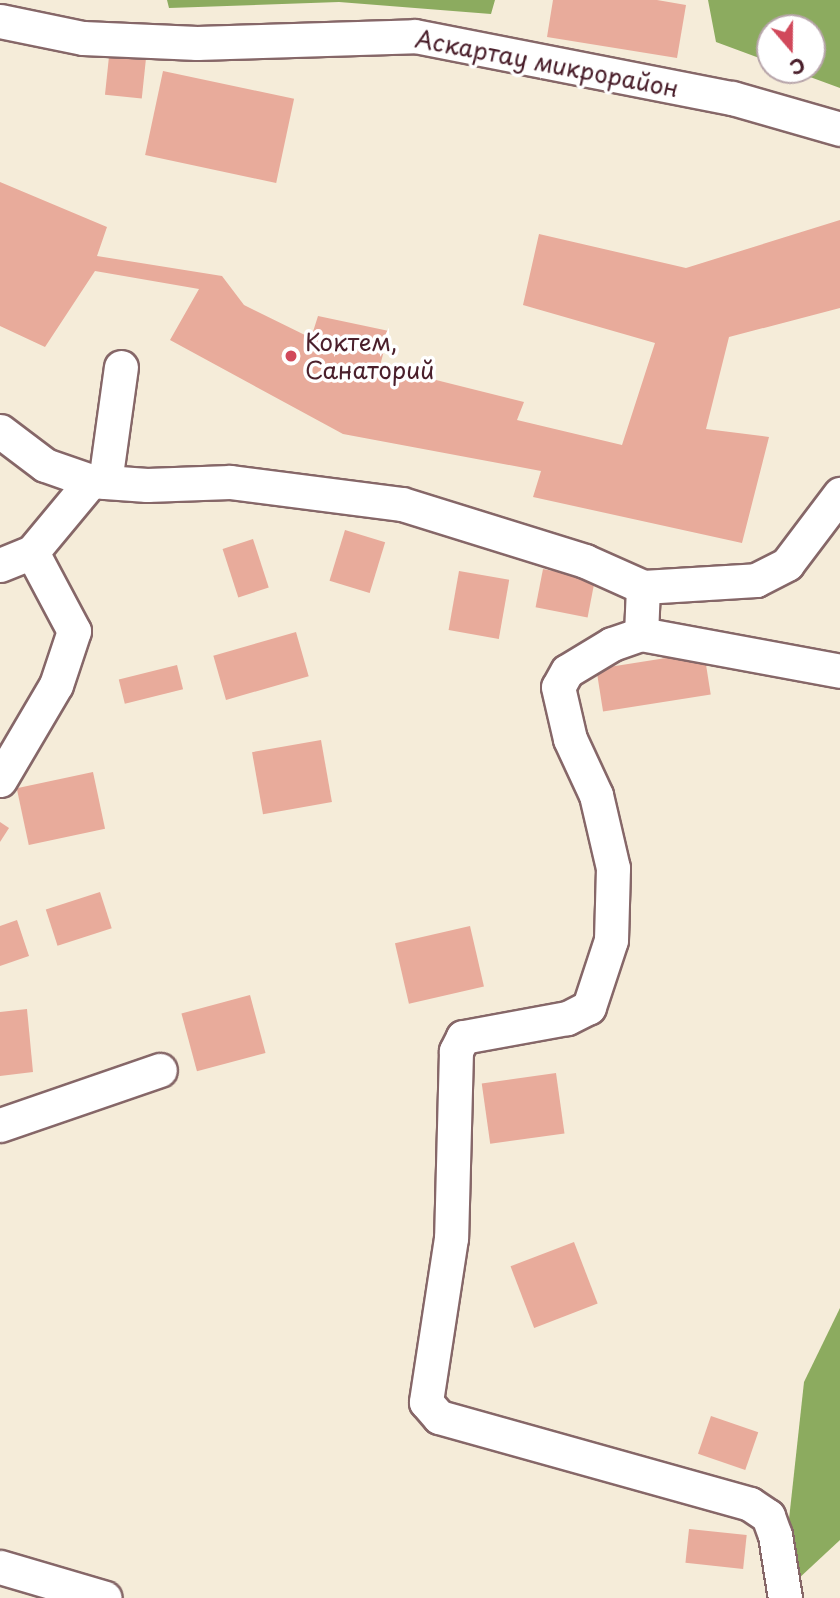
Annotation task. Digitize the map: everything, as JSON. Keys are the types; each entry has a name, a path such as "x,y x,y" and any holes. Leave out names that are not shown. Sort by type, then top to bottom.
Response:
{"street":[{"name":"Аскартау микрорайон","path":"0,21 83,37 197,43 415,36 732,98 840,129"},
{"path":"0,565 32,552 98,482 121,367"},
{"path":"0,431 45,465 98,482 230,482 402,504 584,561 643,587 756,580 787,564 840,494"},
{"path":"0,780 56,685 74,631 32,552"},
{"path":"641,634 643,587"},
{"path":"785,1598 775,1535 768,1516 750,1504 439,1417 426,1402 451,1238 456,1051 463,1037 567,1018 589,1007 611,940 613,868 596,795 570,739 558,687 567,671 612,644 641,634 840,670"},
{"path":"0,1125 160,1070"},
{"path":"0,1567 105,1598"}],"green space":[{"path":"167,0 495,0 491,14 339,2 169,8"},
{"path":"708,0 840,0 840,88 826,83 826,14 756,14 756,57 716,42"},
{"path":"840,1308 840,1540 797,1580 784,1565 804,1382"}],"building":[{"path":"553,0 657,0 686,5 677,58 547,37"},
{"path":"110,47 147,51 142,99 105,95"},
{"path":"163,71 294,99 276,183 145,155"},
{"name":"Коктем, Санаторий","path":"0,182 107,227 97,256 222,276 244,305 311,338 318,316 389,331 380,366 524,402 517,420 622,445 655,343 523,305 539,234 686,268 840,220 840,308 729,337 706,429 769,437 742,543 533,497 541,471 343,434 170,340 199,289 95,271 45,347 0,326"},
{"path":"345,530 385,542 370,593 330,581"},
{"path":"253,539 269,588 238,597 223,549"},
{"path":"543,569 595,579 588,617 536,607"},
{"path":"459,571 509,580 499,639 449,630"},
{"path":"296,632 309,676 226,700 213,656"},
{"path":"704,652 711,694 603,712 596,669"},
{"path":"177,665 183,689 125,704 119,680"},
{"path":"321,740 332,802 263,814 252,752"},
{"path":"93,772 105,829 29,845 17,788"},
{"path":"0,822 9,828 0,842"},
{"path":"100,892 112,928 58,946 46,910"},
{"path":"17,920 29,956 0,966 0,926"},
{"path":"470,926 484,986 409,1004 395,943"},
{"path":"250,995 266,1053 197,1071 181,1013"},
{"path":"27,1009 33,1072 0,1076 0,1012"},
{"path":"556,1073 564,1133 490,1144 482,1083"},
{"path":"574,1242 598,1304 534,1328 511,1266"},
{"path":"711,1416 758,1432 745,1470 698,1454"},
{"path":"689,1529 747,1535 743,1569 685,1563"}],"place":[{"name":"Коктем, Санаторий","path":"291,356"}]}
